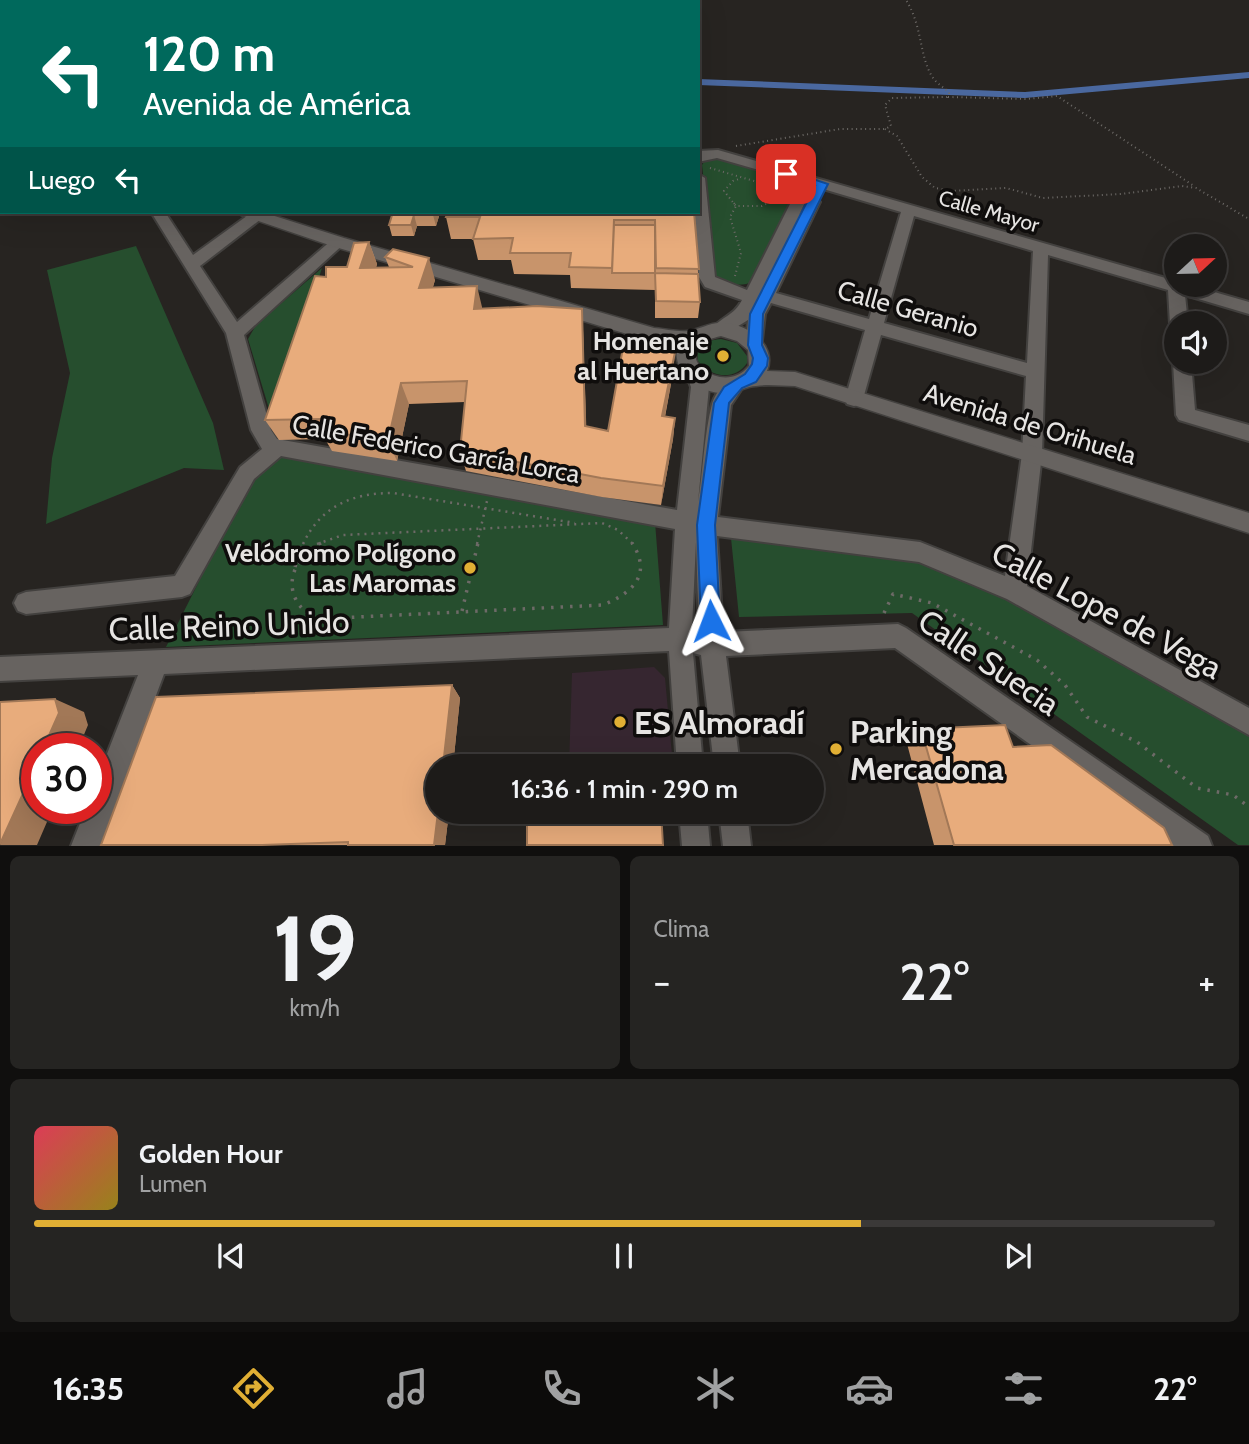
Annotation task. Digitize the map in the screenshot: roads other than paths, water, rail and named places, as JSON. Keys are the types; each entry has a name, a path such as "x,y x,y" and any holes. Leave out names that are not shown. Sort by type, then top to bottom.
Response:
{"main road":[{"path":"251,214 654,335 692,338"},
{"path":"654,335 679,351 696,376 715,384 743,381 760,366 757,348 746,337 721,329 700,333 692,338 685,346 684,356"},
{"name":"Avenida de Orihuela","path":"757,348 794,379"},
{"name":"Avenida de Orihuela","path":"743,381 794,379 1249,523"}],"street":[{"name":"Calle Mayor","path":"708,155 815,182 1164,284"},
{"path":"721,329 743,315 759,297 815,182"},
{"name":"Calle Geranio","path":"700,200 707,277 711,283 1034,372"},
{"path":"854,398 909,209"},
{"name":"Calle Federico García Lorca","path":"159,214 235,333 264,439 277,448 491,484 696,523"},
{"path":"192,264 251,214"},
{"path":"235,333 338,242"},
{"path":"1015,591 1032,454 1041,248"},
{"path":"757,348 759,297"},
{"name":"Calle Mayor","path":"1214,298 1249,308"},
{"path":"1183,374 1186,415 1249,433"},
{"path":"696,376 700,387 696,523 726,754"},
{"path":"689,754 680,639 696,523 722,403 743,381"},
{"path":"26,603 182,586 247,474 277,448"},
{"name":"Calle Lope de Vega","path":"696,523 808,540 920,552 1015,591 1249,722"},
{"name":"Calle Suecia","path":"712,645 898,636 1198,845"},
{"name":"Calle Reino Unido","path":"0,669 680,639 712,645"},
{"path":"85,845 156,662"},
{"path":"694,824 696,845"},
{"path":"734,824 737,845"}],"waterway":[{"path":"700,82 1025,95 1249,75"}],"place":[{"name":"Homenaje al Huertano","path":"723,356"},
{"name":"Velódromo Polígono Las Maromas","path":"470,568"},
{"name":"ES Almoradí","path":"620,722"},
{"name":"Parking Mercadona","path":"836,749"}]}
